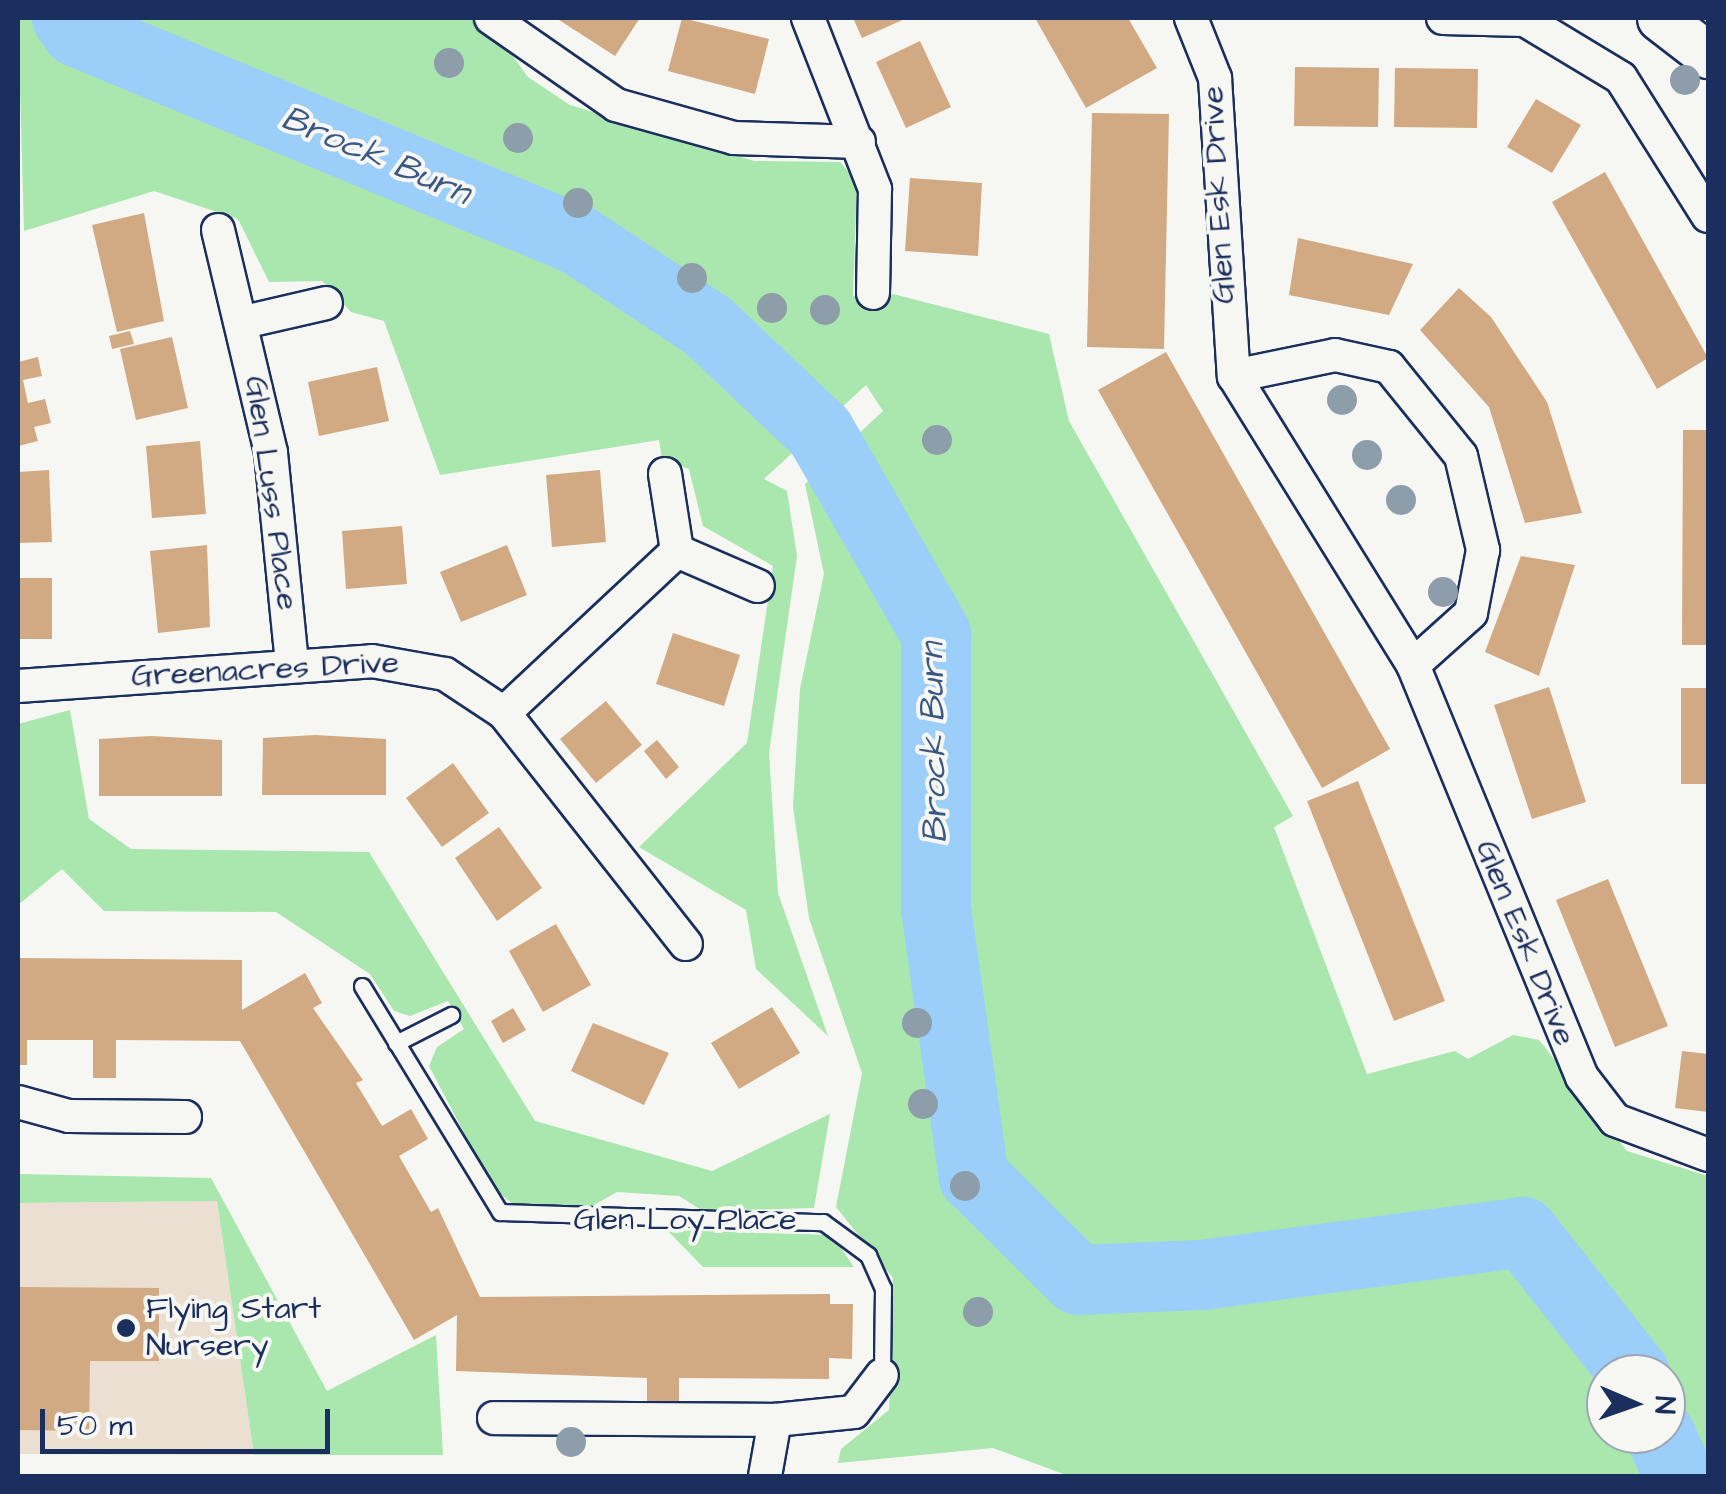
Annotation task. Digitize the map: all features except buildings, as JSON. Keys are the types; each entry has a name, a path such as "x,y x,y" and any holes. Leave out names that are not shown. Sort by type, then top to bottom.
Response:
{"street":[{"path":"491,18 616,106 734,138 860,142"},
{"path":"808,18 860,142 874,189 873,293"},
{"name":"Glen Esk Drive","path":"1191,18 1215,78 1234,376 1413,665 1574,1064 1616,1120 1708,1155"},
{"path":"1443,18 1525,20 1621,78 1708,216"},
{"path":"1660,18 1708,54"},
{"name":"Glen Luss Place","path":"218,230 244,322 271,453 292,665"},
{"path":"244,322 326,303"},
{"path":"1234,376 1335,356 1389,368 1461,456 1483,550 1471,613 1413,665"},
{"path":"665,474 677,551"},
{"path":"677,551 758,586"},
{"path":"504,713 677,551"},
{"name":"Greenacres Drive","path":"18,686 292,665 412,662 473,686 504,713 686,944"},
{"path":"18,1102 69,1116 186,1117"},
{"name":"Glen Loy Place","path":"494,1418 776,1420 854,1412 882,1374"},
{"path":"765,1476 776,1420"}],"lane":[{"name":"Glen Loy Place","path":"362,986 500,1212 797,1219 852,1240 883,1288 882,1374"},
{"path":"396,1043 451,1015"}],"shaded area":[{"name":"Flying Start Nursery","path":"217,1201 254,1455 18,1454 18,1203"}],"green space":[{"path":"18,18 485,18 528,77 570,105 754,161 840,162 857,182 853,296 893,294 1049,334 1069,421 1293,816 1274,827 1367,1074 1455,1051 1468,1059 1513,1035 1539,1040 1627,1151 1708,1176 1708,1476 1069,1476 993,1448 838,1463 841,1449 889,1410 893,1278 836,1207 862,1073 809,918 793,807 800,689 824,574 805,484 883,411 866,385 764,479 787,491 797,556 769,753 778,893 828,1036 756,969 746,910 639,847 747,743 773,566 703,526 689,469 662,459 659,440 440,475 384,321 351,312 322,281 269,282 238,219 154,191 24,231"},
{"path":"70,710 89,819 131,849 369,852 535,1121 712,1171 830,1114 814,1208 703,1211 679,1196 617,1192 592,1206 513,1204 493,1188 429,1066 437,1047 464,1029 448,1001 410,1016 394,1011 370,974 276,912 104,911 62,869 18,905 18,724"},
{"path":"18,1174 211,1178 327,1391 436,1335 443,1455 254,1455 217,1201 18,1203"},
{"path":"667,1230 832,1235 854,1267 703,1267"}],"waterway":[{"name":"Brock Burn","path":"67,18 77,32 578,240 708,326 820,432 936,634 936,908 974,1177 1078,1280 1202,1275 1523,1232 1619,1354"},
{"name":"Brock Burn","path":"1669,1454 1679,1476"}],"place":[{"name":"Flying Start Nursery","path":"126,1328"}]}
